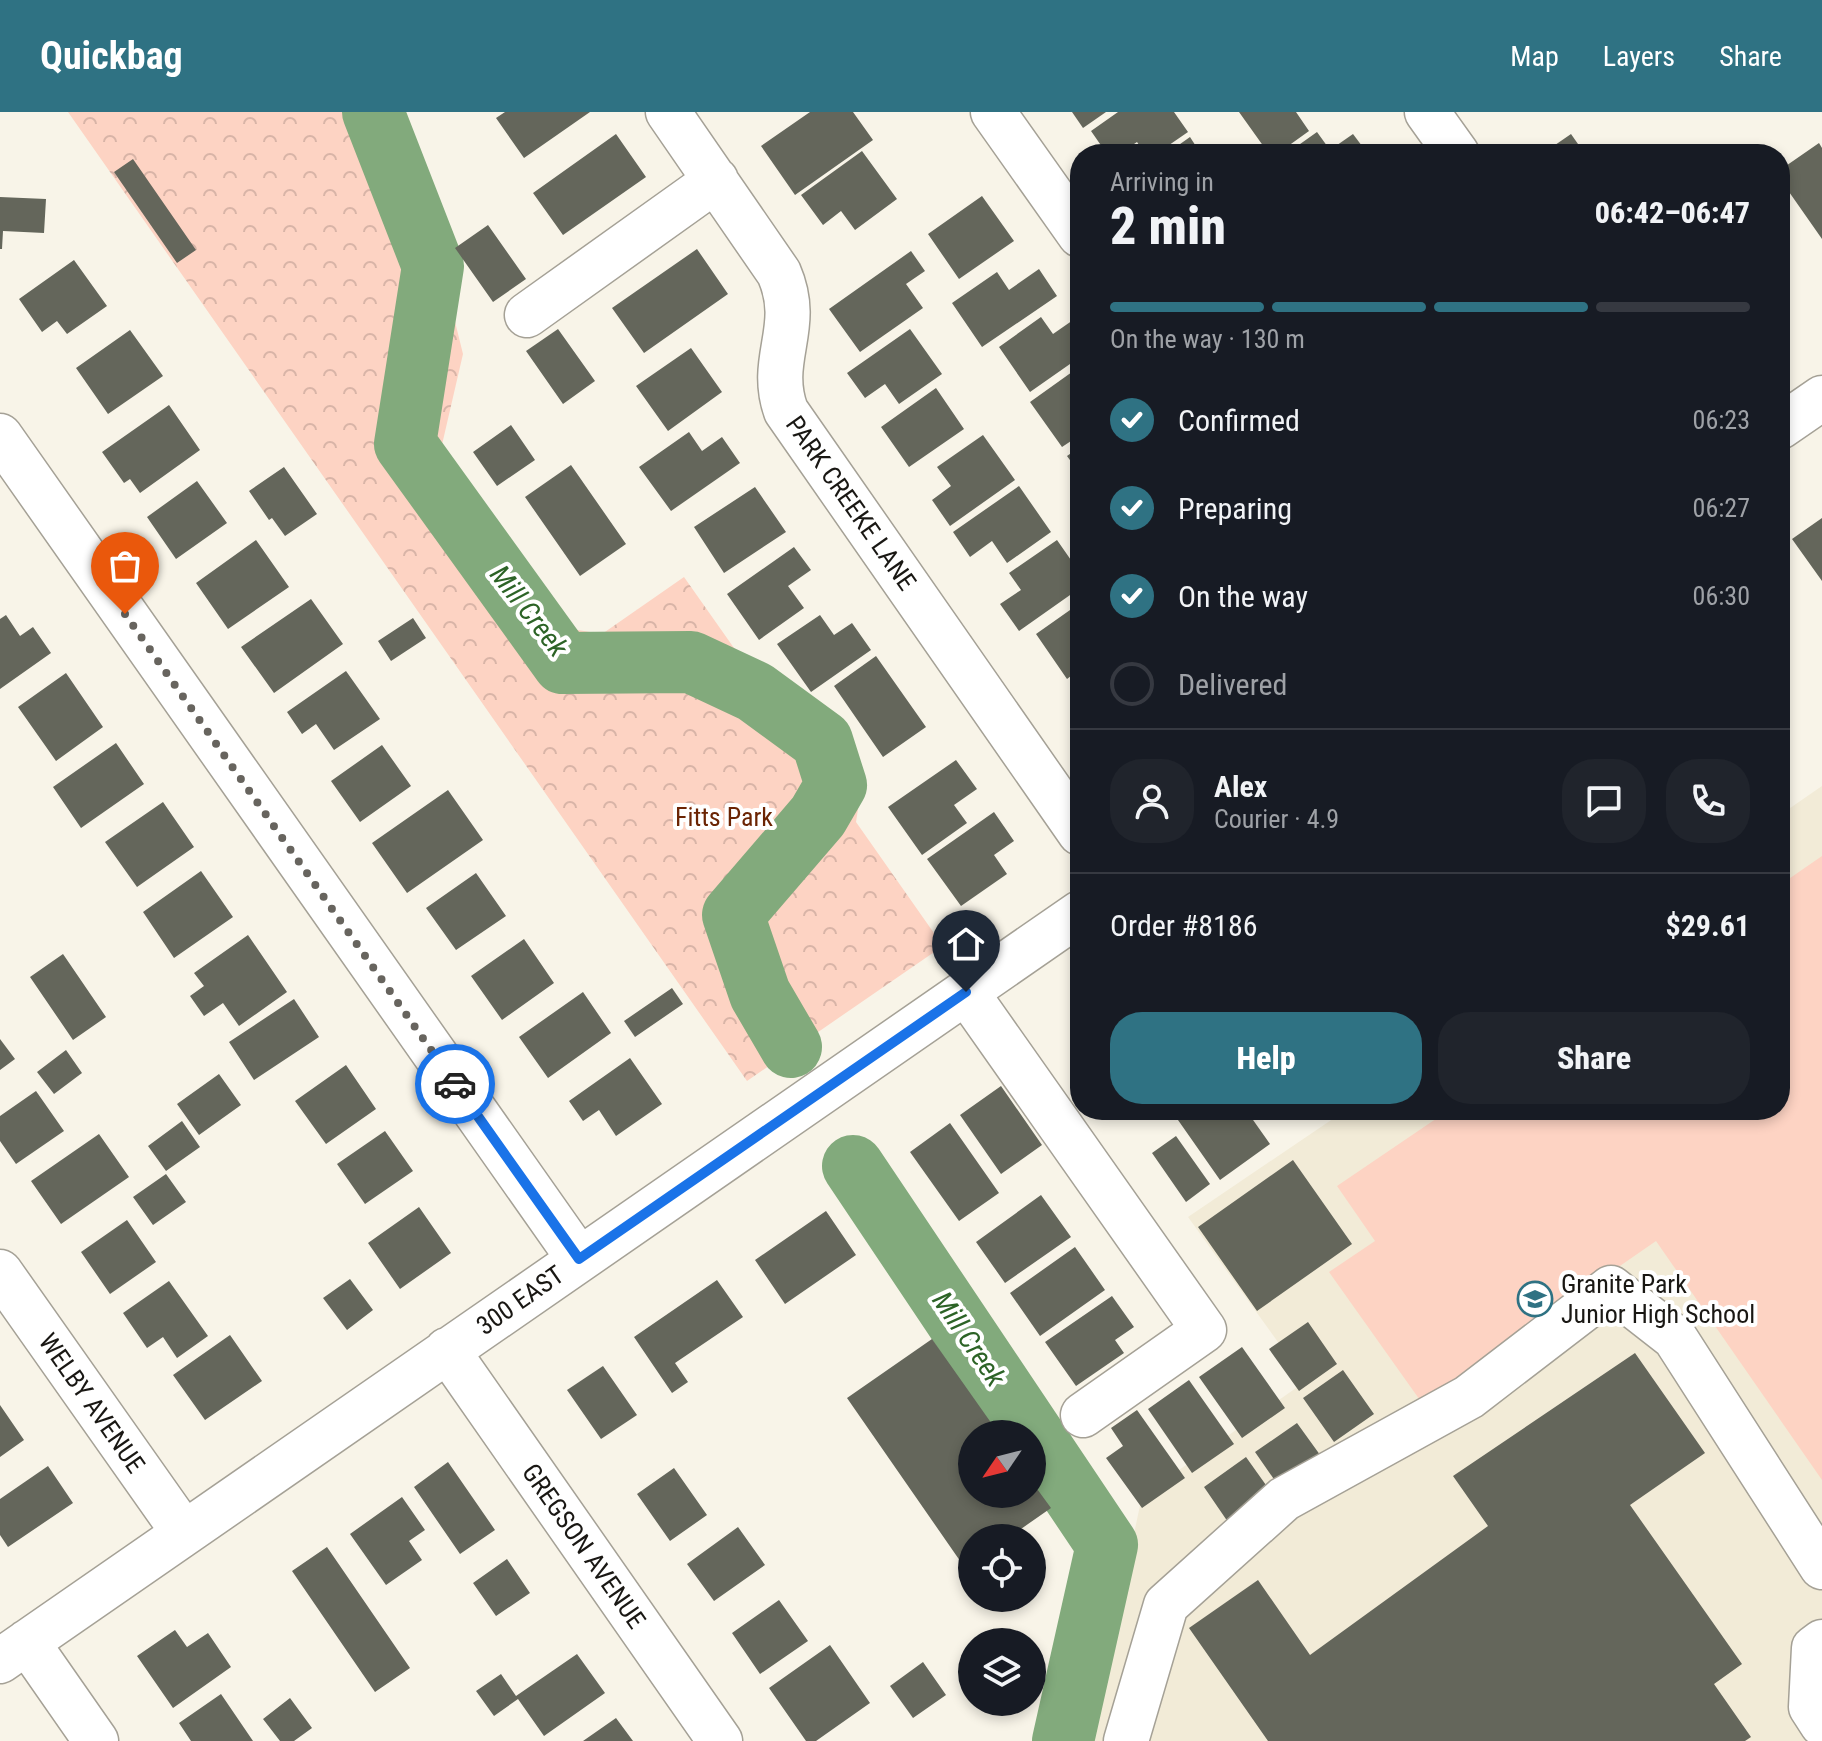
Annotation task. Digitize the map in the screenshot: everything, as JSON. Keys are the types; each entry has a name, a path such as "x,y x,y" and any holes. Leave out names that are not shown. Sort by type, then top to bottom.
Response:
{"street":[{"name":"PARK CREEKE LANE","path":"668,112 779,273 786,290 788,330 779,382 786,411 1070,819"},
{"path":"993,112 1070,221"},
{"path":"1427,112 1450,144"},
{"path":"527,315 716,180"},
{"path":"1790,420 1822,398"},
{"path":"0,436 579,1259"},
{"name":"300 EAST","path":"14,1652 1070,920"},
{"path":"966,992 1204,1330 1083,1415"},
{"name":"WELBY AVENUE","path":"0,1272 184,1533"},
{"path":"1126,1741 1166,1605 1284,1499 1469,1397 1611,1288 1675,1338 1822,1567"},
{"name":"GREGSON AVENUE","path":"447,1350 720,1741"},
{"path":"1822,1642 1814,1648 1811,1707 1822,1724"},
{"path":"14,1652 96,1741"}],"shaded area":[{"name":"Granite Park Junior High School","path":"1822,786 1822,1741 1090,1741 1142,1496 1306,1381 1188,1217 1331,1120 1790,1120 1790,808"}],"green space":[{"name":"Fitts Park","path":"68,112 400,112 423,195 451,234 436,245 463,354 441,449 566,628 602,634 684,577 753,675 848,744 862,784 856,822 943,946 747,1081"},
{"path":"1822,856 1822,1480 1656,1241 1422,1403 1329,1272 1375,1241 1337,1186 1434,1120 1790,1120 1790,878"}],"building":[{"path":"505,112 590,112 524,158 496,118"},
{"path":"810,112 853,112 873,140 795,195 761,146"},
{"path":"1072,112 1106,112 1083,128"},
{"path":"1118,112 1174,112 1188,132 1171,144 1100,144 1091,131"},
{"path":"1239,112 1296,112 1309,131 1291,144 1262,144"},
{"path":"1317,132 1326,144 1300,144"},
{"path":"616,134 646,177 563,235 533,193"},
{"path":"1353,134 1360,144 1339,144"},
{"path":"1571,134 1578,144 1556,144"},
{"path":"1190,137 1195,144 1180,144"},
{"path":"1819,143 1822,148 1822,239 1790,193 1790,163"},
{"path":"862,151 897,199 855,230 841,211 823,225 801,195"},
{"path":"133,159 196,250 177,263 114,172"},
{"path":"982,196 1014,241 959,279 928,234"},
{"path":"0,197 46,199 44,233 3,231 0,249"},
{"path":"488,225 526,279 493,302 455,248"},
{"path":"697,249 728,294 644,353 612,308"},
{"path":"911,251 925,271 906,284 923,308 860,352 829,309"},
{"path":"74,260 107,306 67,334 57,321 42,332 19,299"},
{"path":"1039,269 1057,296 982,347 952,303 997,272 1009,290"},
{"path":"1041,317 1053,334 1070,322 1070,364 1030,392 999,347"},
{"path":"558,329 595,381 563,404 526,351"},
{"path":"910,329 942,374 899,404 885,384 865,398 847,373"},
{"path":"130,330 163,376 108,414 76,368"},
{"path":"691,348 722,392 668,431 636,386"},
{"path":"1070,373 1070,442 1062,447 1030,402"},
{"path":"936,388 964,429 909,467 881,427"},
{"path":"169,405 200,450 140,493 130,479 124,483 102,452"},
{"path":"511,425 535,460 497,486 473,452"},
{"path":"689,432 702,451 722,437 740,463 671,511 639,467"},
{"path":"983,435 1015,480 950,526 932,500 951,486 937,467"},
{"path":"571,465 626,544 580,576 525,497"},
{"path":"284,467 317,514 285,536 272,518 269,520 249,491"},
{"path":"197,481 227,523 176,559 147,517"},
{"path":"1019,486 1051,532 1007,563 992,541 970,557 953,532"},
{"path":"755,487 786,532 724,573 694,527"},
{"path":"1822,518 1822,581 1792,539"},
{"path":"256,540 289,587 228,629 196,583"},
{"path":"1057,540 1070,559 1070,595 1019,631 1000,604 1021,590 1009,573"},
{"path":"794,547 811,570 788,586 804,608 759,640 727,594"},
{"path":"311,599 343,644 274,693 241,647"},
{"path":"1070,610 1070,677 1067,679 1036,634"},
{"path":"6,615 20,636 33,627 51,653 0,689 0,619"},
{"path":"820,615 834,635 852,623 871,650 811,692 777,644"},
{"path":"413,618 426,638 391,661 378,641"},
{"path":"876,656 926,727 883,757 834,686"},
{"path":"346,671 380,719 334,750 316,724 302,734 287,712"},
{"path":"66,673 103,727 56,761 18,707"},
{"path":"116,743 144,784 81,828 53,787"},
{"path":"382,745 411,786 360,822 331,781"},
{"path":"956,760 977,789 954,805 967,823 922,855 888,807"},
{"path":"448,790 483,840 407,893 372,843"},
{"path":"163,802 194,847 137,887 105,842"},
{"path":"994,812 1014,841 994,855 1007,874 961,906 927,859"},
{"path":"201,871 233,917 174,958 143,912"},
{"path":"476,873 506,916 456,950 426,908"},
{"path":"248,935 287,992 239,1026 223,1003 204,1016 190,996 204,986 194,973"},
{"path":"524,939 554,983 502,1020 471,976"},
{"path":"63,954 106,1017 73,1040 30,977"},
{"path":"672,988 683,1004 635,1037 624,1021"},
{"path":"583,992 611,1033 548,1078 519,1037"},
{"path":"294,999 319,1037 254,1080 229,1042"},
{"path":"0,1039 15,1059 0,1070"},
{"path":"66,1050 82,1073 54,1094 37,1072"},
{"path":"630,1058 662,1104 616,1136 599,1110 583,1121 569,1101"},
{"path":"346,1065 376,1109 326,1144 295,1101"},
{"path":"219,1074 241,1105 199,1135 177,1104"},
{"path":"1001,1086 1042,1145 1001,1174 960,1115"},
{"path":"36,1091 64,1131 16,1164 0,1141 0,1116"},
{"path":"1178,1120 1253,1120 1270,1144 1220,1180"},
{"path":"182,1121 200,1147 166,1171 148,1146"},
{"path":"950,1123 999,1193 959,1221 910,1152"},
{"path":"385,1131 413,1171 365,1204 337,1164"},
{"path":"99,1134 129,1177 61,1224 31,1181"},
{"path":"1176,1136 1210,1184 1186,1202 1152,1153"},
{"path":"1293,1160 1352,1244 1257,1311 1198,1227"},
{"path":"166,1174 186,1202 153,1225 133,1197"},
{"path":"1041,1195 1071,1237 1005,1283 976,1242"},
{"path":"419,1207 451,1253 400,1289 368,1243"},
{"path":"826,1211 856,1255 785,1304 755,1260"},
{"path":"127,1220 156,1262 110,1294 81,1252"},
{"path":"1075,1247 1105,1290 1040,1336 1010,1293"},
{"path":"350,1279 373,1310 347,1330 323,1298"},
{"path":"717,1280 743,1317 675,1363 688,1382 672,1393 634,1337"},
{"path":"169,1281 208,1336 177,1358 163,1337 147,1348 123,1313"},
{"path":"1112,1296 1134,1327 1115,1340 1124,1353 1076,1386 1045,1342"},
{"path":"1308,1322 1337,1364 1299,1391 1269,1349"},
{"path":"230,1335 262,1381 205,1420 173,1375"},
{"path":"932,1339 989,1420 958,1420 958,1508 1046,1508 1046,1501 1051,1508 1028,1524 958,1524 958,1558 847,1398"},
{"path":"1242,1347 1285,1408 1242,1438 1199,1377"},
{"path":"1635,1353 1705,1453 1630,1505 1742,1664 1714,1684 1751,1737 1745,1741 1268,1741 1189,1628 1258,1580 1310,1655 1488,1526 1453,1476"},
{"path":"603,1366 637,1415 601,1439 567,1390"},
{"path":"1343,1370 1374,1414 1334,1442 1303,1398"},
{"path":"1189,1380 1234,1444 1192,1473 1148,1409"},
{"path":"0,1405 24,1440 0,1457"},
{"path":"1137,1410 1185,1478 1142,1508 1106,1458 1123,1446 1111,1428"},
{"path":"1297,1423 1323,1459 1280,1488 1255,1452"},
{"path":"1246,1457 1273,1495 1230,1525 1204,1487"},
{"path":"448,1462 495,1530 460,1554 414,1487"},
{"path":"48,1466 73,1503 8,1547 0,1535 0,1499"},
{"path":"674,1468 707,1515 670,1541 637,1494"},
{"path":"402,1497 425,1530 409,1541 422,1560 386,1585 350,1534"},
{"path":"738,1527 765,1565 714,1601 687,1564"},
{"path":"327,1547 410,1668 375,1692 292,1571"},
{"path":"507,1559 530,1593 496,1616 473,1583"},
{"path":"779,1600 808,1641 760,1674 732,1633"},
{"path":"175,1630 187,1647 208,1633 231,1667 173,1708 137,1656"},
{"path":"830,1645 870,1703 816,1741 806,1741 769,1688"},
{"path":"577,1654 605,1693 544,1736 518,1699 494,1716 476,1691 501,1674 516,1696"},
{"path":"923,1662 946,1695 913,1718 890,1686"},
{"path":"221,1694 253,1741 191,1741 179,1723"},
{"path":"290,1698 312,1728 294,1741 280,1741 263,1719"},
{"path":"616,1718 633,1741 583,1741"}],"waterway":[{"name":"Mill Creek","path":"373,112 433,266 405,444 563,663 691,662 755,692 822,741 836,785 818,816 733,915 760,994 791,1047"},
{"name":"Mill Creek","path":"853,1166 1107,1545 1063,1741"}],"way so far":[{"path":"125,614 455,1084"}],"place":[{"name":"Granite Park Junior High School","path":"1535,1299"}],"route":[{"path":"455,1084 579,1259 966,992"}]}
